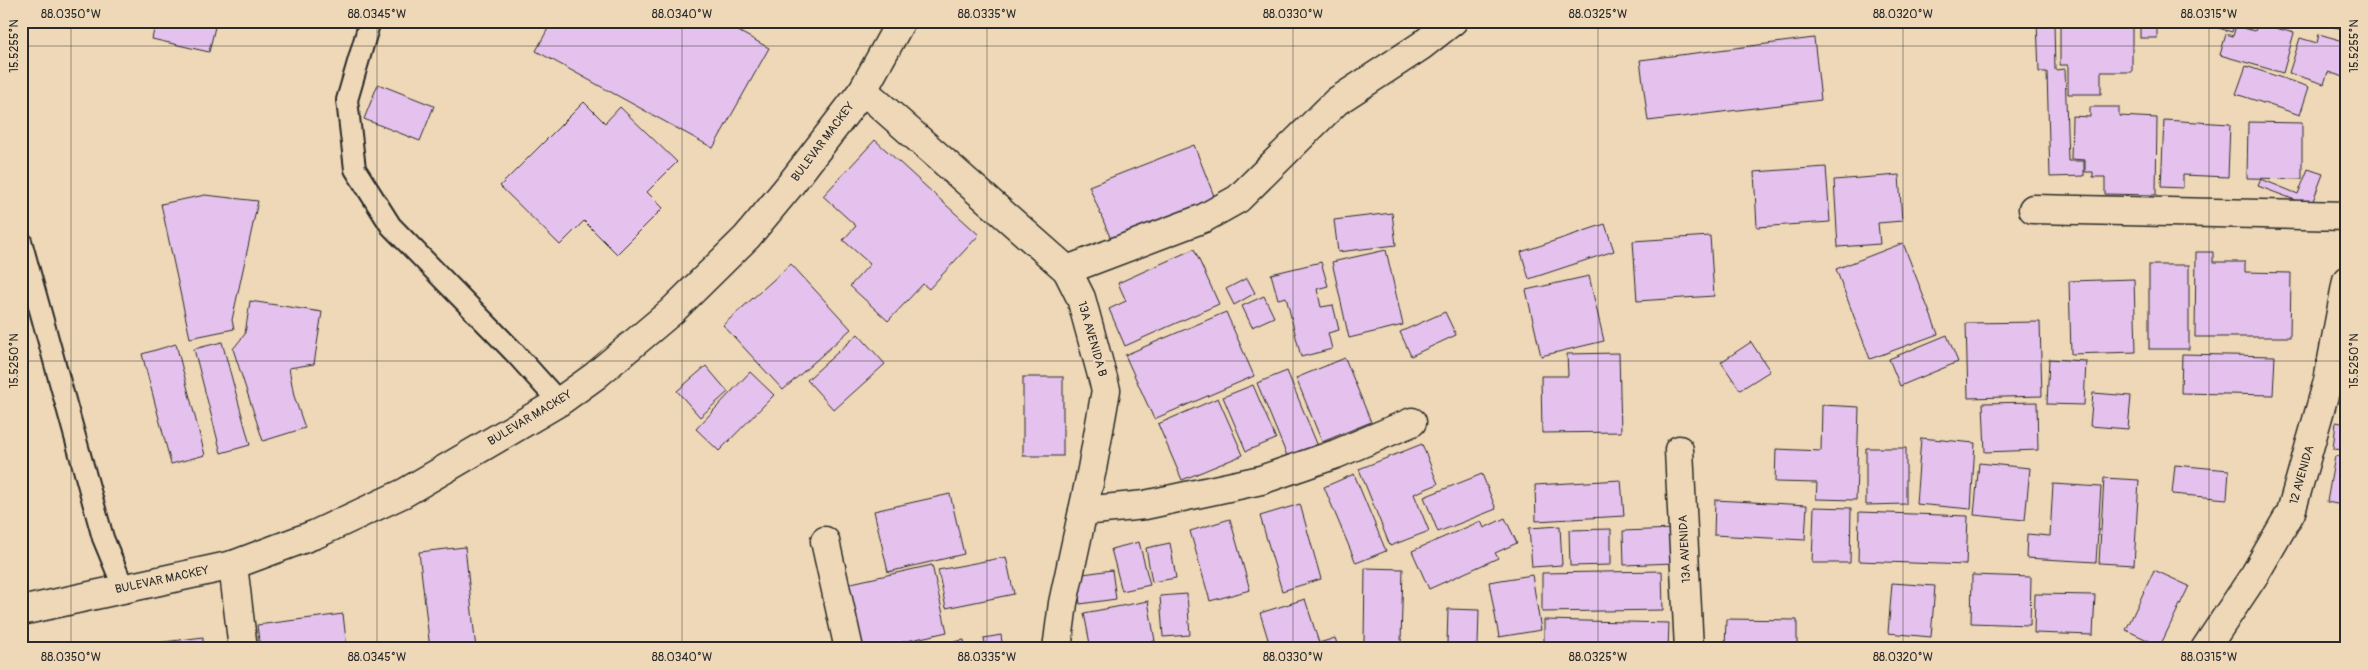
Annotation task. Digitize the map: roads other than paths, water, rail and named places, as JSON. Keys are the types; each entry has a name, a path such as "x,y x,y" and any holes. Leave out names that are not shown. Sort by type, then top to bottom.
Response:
{"street":[{"path":"1067,270 1204,218 1238,199 1337,100 1421,46 1453,21"},
{"name":"BULEVAR MACKEY","path":"21,610 233,565 316,534 404,493 559,402 595,376 671,312 747,237 790,185 863,90 891,26"},
{"name":"13A AVENIDA B","path":"863,90 1067,270 1081,298 1106,390 1083,511 1062,602 1057,649"},
{"path":"2034,210 2347,216"},
{"name":"12 AVENIDA","path":"2205,649 2255,574 2291,512 2328,381 2347,280"},
{"path":"1083,511 1145,505 1261,480 1336,454 1412,422"},
{"name":"13A AVENIDA","path":"1679,450 1689,649"},
{"path":"825,541 849,649"},
{"path":"233,565 243,649"}],"lane":[{"path":"370,21 347,100 355,169 391,226 514,352 559,402"},
{"path":"21,241 102,538 124,589"}]}
